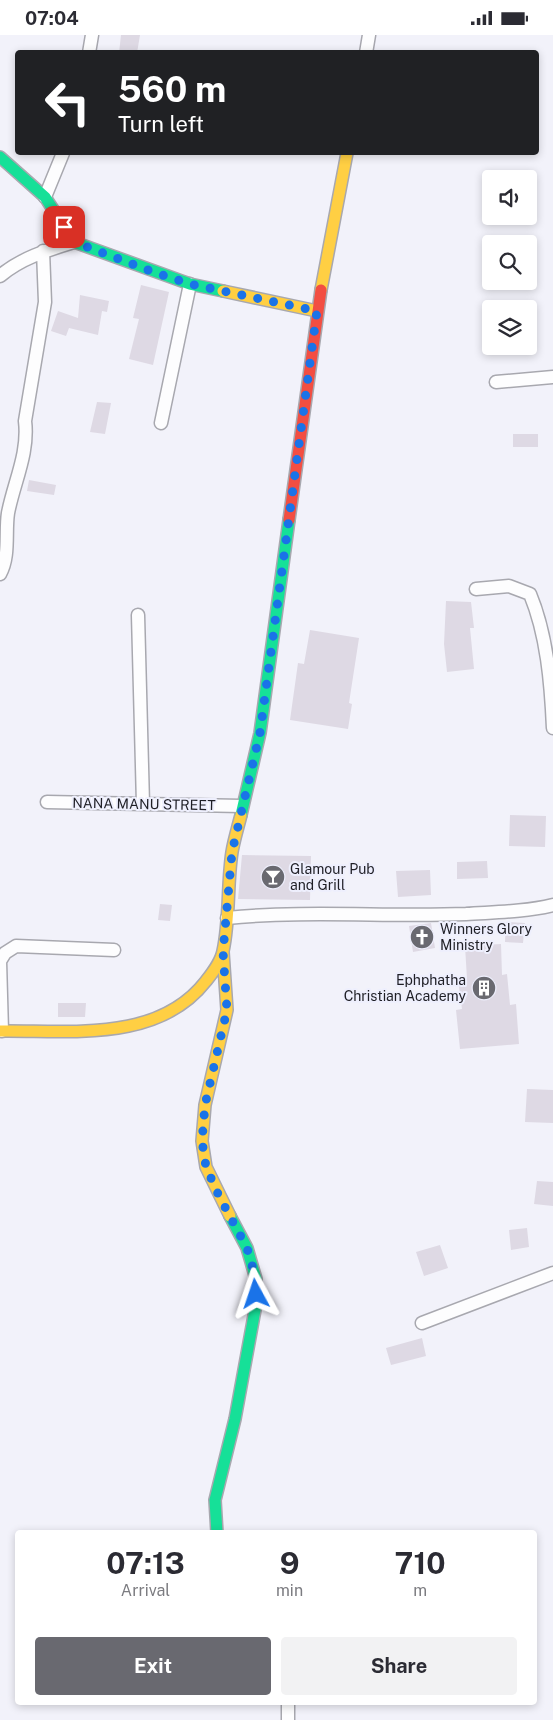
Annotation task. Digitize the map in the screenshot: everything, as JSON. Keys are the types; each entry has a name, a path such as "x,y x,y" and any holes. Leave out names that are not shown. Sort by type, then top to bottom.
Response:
{"street":[{"path":"90,50 92,35"},
{"path":"366,50 369,35"},
{"path":"45,197 62,155"},
{"path":"217,1530 215,1499 235,1419 255,1310 256,1279 247,1248 206,1167 202,1141 205,1105 227,1010 223,952 232,852 241,806 260,733 317,311 347,155"},
{"path":"0,157 45,197 74,242"},
{"path":"0,275 43,251 74,242 190,284 317,311"},
{"path":"0,574 5,563 8,513 27,438 25,421 45,302 43,251"},
{"path":"162,423 190,284"},
{"path":"496,382 553,377"},
{"path":"476,589 509,586 530,594 548,635 553,729"},
{"path":"138,615 143,804"},
{"name":"NANA MANU STREET","path":"47,802 241,806"},
{"path":"227,918 275,913 420,916 526,911 553,905"},
{"path":"114,950 16,946 5,953 0,961 1,1031 122,1029 153,1020 178,1008 196,994 215,969 223,952"},
{"path":"422,1323 553,1273"},
{"path":"288,1705 288,1720"}],"building":[{"path":"121,35 140,35 138,50 119,50"},
{"path":"141,285 169,292 153,365 129,359 139,319 133,318"},
{"path":"80,295 109,301 107,312 102,311 98,335 69,328 66,336 51,331 58,311 78,318"},
{"path":"97,402 111,403 105,434 90,432"},
{"path":"513,434 538,434 538,447 513,447"},
{"path":"29,480 56,485 54,495 27,491"},
{"path":"446,601 471,602 474,628 470,628 474,669 447,672 444,644"},
{"path":"310,630 359,638 349,703 352,704 348,729 290,720 298,663 304,664"},
{"path":"510,815 546,816 545,847 509,846"},
{"name":"Glamour Pub and Grill","path":"242,855 311,856 310,900 238,899"},
{"path":"487,861 488,878 457,879 457,862"},
{"path":"430,870 431,895 398,897 396,871"},
{"path":"160,904 172,905 170,921 158,920"},
{"path":"506,922 525,923 523,943 505,942"},
{"name":"Winners Glory Ministry","path":"431,923 435,948 413,952 409,926"},
{"path":"501,944 502,975 507,974 510,1005 516,1004 519,1044 460,1049 456,1010 462,1009 458,980 467,979 465,946"},
{"path":"58,1003 86,1003 85,1017 58,1017"},
{"path":"527,1089 553,1090 553,1123 525,1122"},
{"path":"537,1181 553,1182 553,1206 534,1204"},
{"path":"527,1228 529,1247 511,1250 509,1230"},
{"path":"440,1245 448,1268 424,1276 416,1252"},
{"path":"422,1338 426,1356 391,1365 386,1348"}],"traffic: fast":[{"path":"0,157 45,197 74,242 190,284 223,291"},
{"path":"241,815 260,733 289,520"},
{"path":"217,1530 215,1500 235,1419 255,1310 256,1279 247,1248 230,1216"}],"traffic: slow":[{"path":"321,290 347,155"},
{"path":"223,291 317,311"},
{"path":"0,1031 111,1029 138,1024 163,1015 186,1001 206,981 222,955 227,927 232,852 241,815"},
{"path":"223,952 227,1010 205,1105 202,1141 206,1167 230,1216"}],"traffic: jam":[{"path":"289,520 321,290"}],"place":[{"name":"Glamour Pub and Grill","path":"273,877"},
{"name":"Winners Glory Ministry","path":"422,937"},
{"name":"Ephphatha Christian Academy","path":"484,988"}],"route":[{"path":"64,227 74,242 156,273 190,284 317,311 260,733 241,806 232,852 223,952 227,1010 218,1058 205,1105 202,1141 206,1167 247,1248 256,1279 256,1294"}]}
